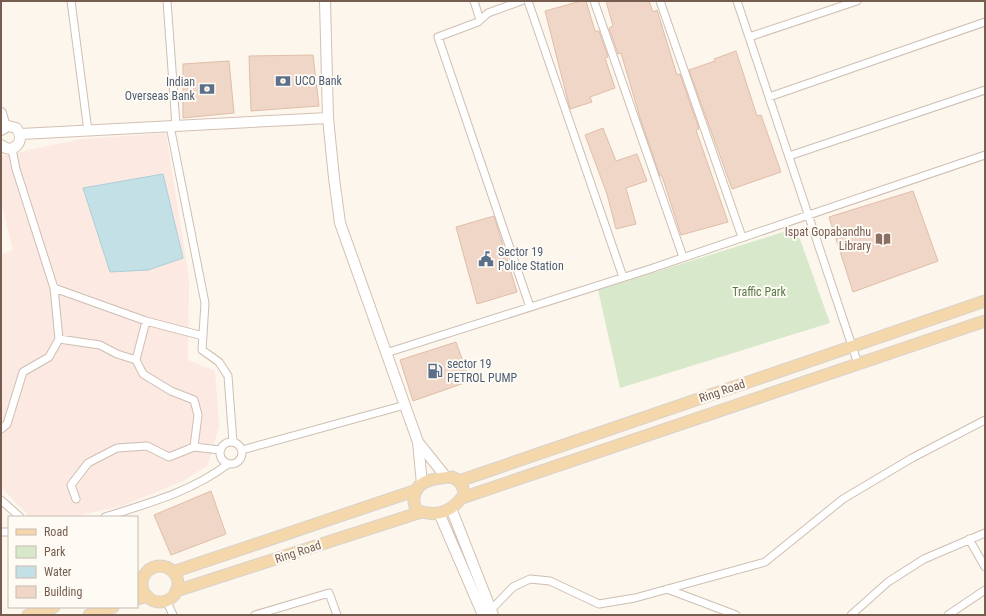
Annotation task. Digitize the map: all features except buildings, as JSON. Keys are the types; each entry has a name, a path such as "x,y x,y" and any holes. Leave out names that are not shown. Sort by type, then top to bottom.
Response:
{"main road":[{"name":"Ring Road","path":"459,481 985,301"},
{"name":"Ring Road","path":"462,498 985,321"},
{"path":"446,477 452,477 459,481 464,492 462,498 446,512 425,514 416,510 413,498 420,487 432,479 446,477"},
{"name":"Ring Road","path":"173,572 420,487"},
{"name":"Ring Road","path":"176,591 421,512"},
{"path":"161,566 167,567 173,572 178,584 176,591 166,600 159,601 142,597 144,590 140,579 148,570 161,566"},
{"path":"28,615 51,608"},
{"path":"88,615 110,608"}],"street":[{"path":"71,1 88,130"},
{"path":"166,1 173,126 205,303 202,350 220,362 228,376 233,442"},
{"path":"325,1 328,118 340,223 418,442 420,487"},
{"path":"474,1 480,20"},
{"path":"521,1 488,12 480,20 438,37 530,307"},
{"path":"528,1 623,277"},
{"path":"594,1 684,257"},
{"path":"660,1 742,238"},
{"path":"737,1 858,364"},
{"path":"749,37 857,1"},
{"path":"769,97 985,22"},
{"path":"789,156 985,90"},
{"path":"1,113 3,129 12,127 16,128 21,134"},
{"path":"21,134 328,118"},
{"path":"1,145 8,149 12,149 18,145 21,134"},
{"path":"1,429 7,424 23,372 49,357 60,338 54,288 16,169 12,149"},
{"path":"386,352 742,238 985,155"},
{"path":"54,288 146,321 203,336"},
{"path":"146,321 136,360 143,374 171,391 194,400 198,415 194,447"},
{"path":"60,338 100,345 117,354 136,360"},
{"path":"242,450 405,405"},
{"path":"488,614 513,587 530,579 550,581 599,604 635,598 765,562 843,499 912,458 985,420"},
{"path":"228,464 221,459 220,450 224,443 233,442 242,450"},
{"path":"418,442 446,477"},
{"path":"76,499 71,485 88,463 117,448 147,446 169,457 194,447 220,450"},
{"path":"109,516 187,490 213,476 228,464 233,464 240,460 242,450"},
{"path":"1,500 19,516"},
{"path":"452,508 488,614"},
{"path":"439,513 488,614"},
{"path":"851,615 888,582 924,559 985,533"},
{"path":"969,539 985,567"},
{"path":"667,589 736,615"},
{"path":"948,615 985,590"},
{"path":"255,615 329,593 338,615"},
{"path":"166,600 173,615"}],"shaded area":[{"path":"166,133 189,278 188,360 215,371 219,426 208,465 183,481 122,506 75,516 29,516 1,487 1,255 13,250 1,201 1,156 81,139"}],"green space":[{"name":"Traffic Park","path":"796,228 830,323 620,388 598,290"}],"water":[{"path":"163,174 183,258 148,270 110,272 83,188"}],"place":[{"name":"UCO Bank","path":"283,81"},
{"name":"Indian Overseas Bank","path":"207,89"},
{"name":"Ispat Gopabandhu Library","path":"883,239"},
{"name":"Sector 19 Police Station","path":"486,259"},
{"name":"sector 19 PETROL PUMP","path":"435,371"}]}
